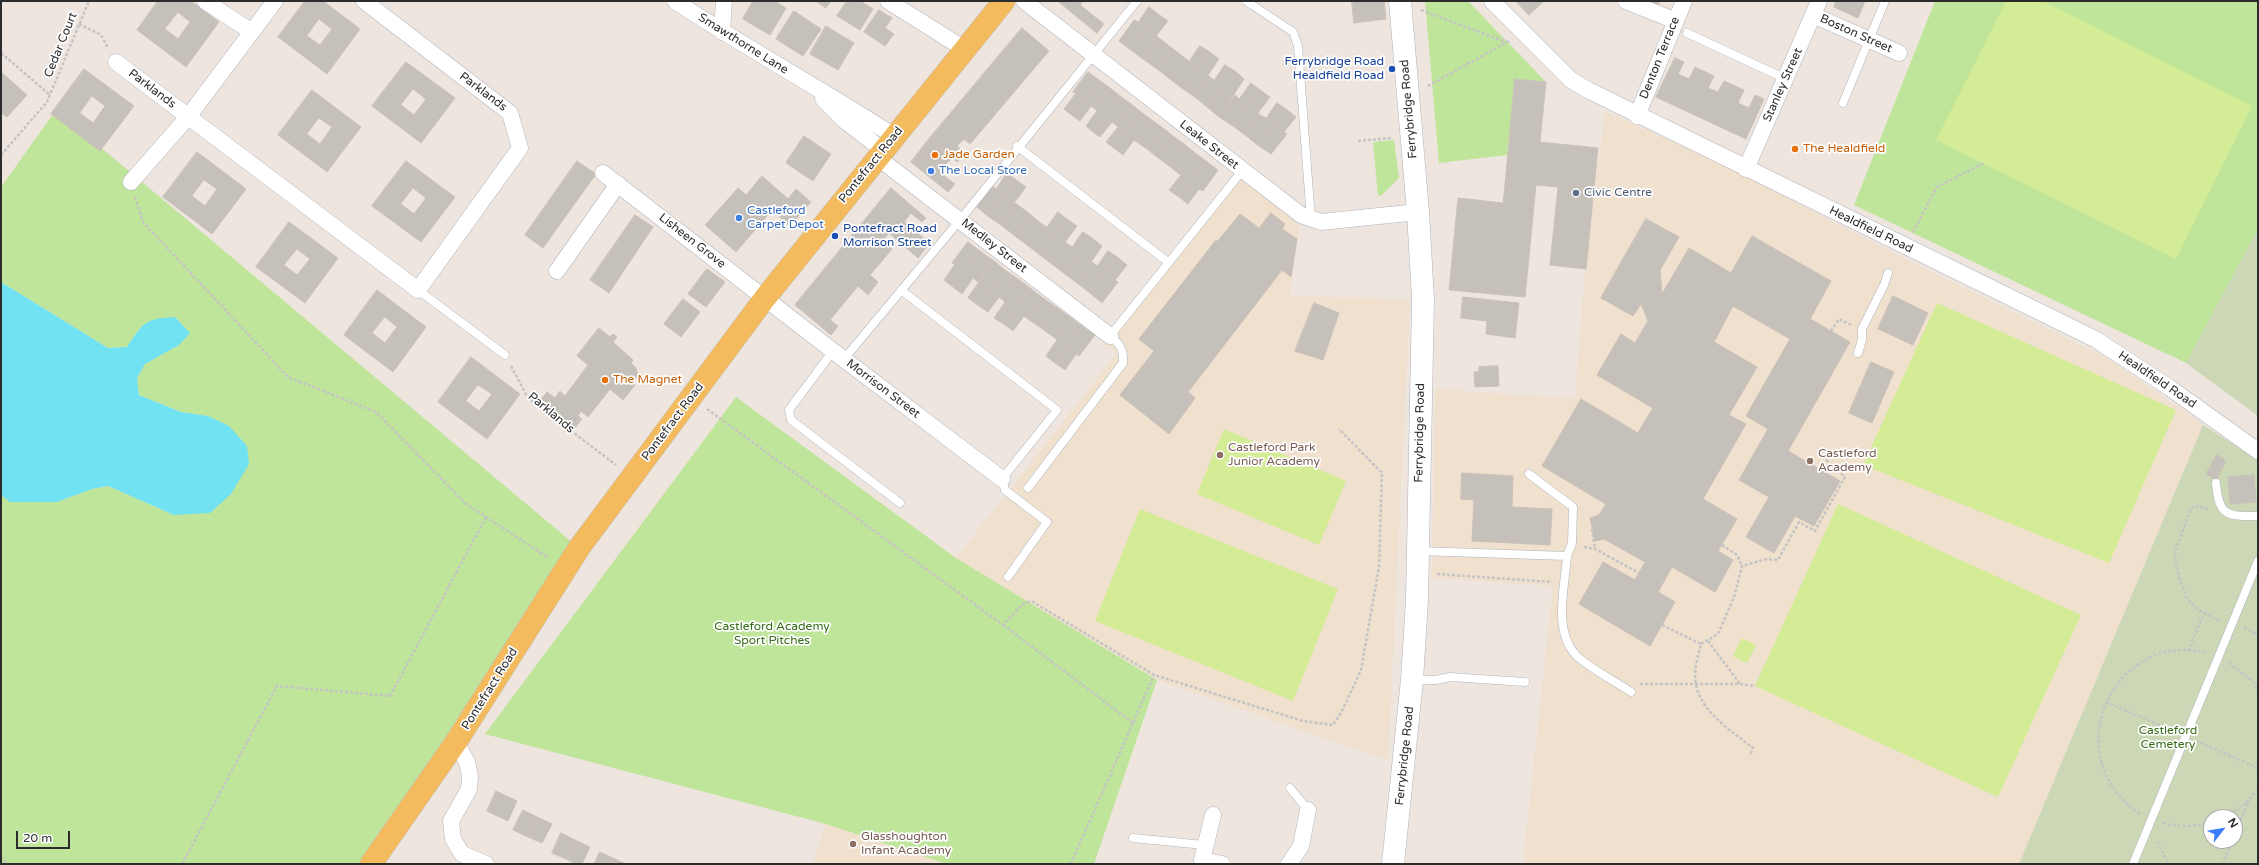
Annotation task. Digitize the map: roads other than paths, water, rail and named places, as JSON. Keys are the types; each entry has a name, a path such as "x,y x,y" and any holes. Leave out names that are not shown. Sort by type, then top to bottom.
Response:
{"main road":[{"name":"Pontefract Road","path":"372,864 456,742 565,569 765,298 1004,1"}],"street":[{"path":"205,1 252,32"},
{"name":"Parklands","path":"130,182 188,117 275,1"},
{"name":"Parklands","path":"116,62 418,290 520,148 510,113 364,1"},
{"name":"Smawthorne Lane","path":"675,1 722,32 850,108 885,148"},
{"path":"722,32 724,1"},
{"path":"888,1 966,50"},
{"name":"Leake Street","path":"1024,1 1242,171 1301,215 1311,220 1321,222 1418,212"},
{"name":"Healdfield Road","path":"1492,1 1572,80 1637,116 2095,339 2170,388 2258,451"},
{"path":"1626,1 1676,21"},
{"name":"Denton Terrace","path":"1637,116 1684,1"},
{"name":"Ferrybridge Road","path":"1393,864 1412,680 1418,551 1423,300 1409,5"},
{"name":"Boston Street","path":"1816,8 1869,40 1899,53"},
{"name":"Stanley Street","path":"1746,169 1816,8"},
{"name":"Medley Street","path":"885,148 960,220 1110,336"},
{"name":"Lisheen Grove","path":"603,173 765,298"},
{"path":"557,271 618,184"},
{"name":"Morrison Street","path":"765,298 1002,479"},
{"path":"456,742 468,762 470,776 469,789 451,821 453,839 462,854 486,864"},
{"path":"1289,864 1300,846 1308,810"},
{"path":"1213,815 1204,845 1202,860 1222,864"}],"lane":[{"path":"900,503 791,420 789,410 838,355 901,290 960,220 1018,146 1137,1"},
{"path":"1246,1 1293,32 1298,46 1311,220"},
{"path":"1843,103 1885,1"},
{"path":"1687,33 1786,79"},
{"path":"1018,146 1168,262"},
{"path":"1028,488 1123,362 1124,352 1119,343 1110,336 1242,171"},
{"path":"1858,353 1862,340 1862,328 1884,285 1888,273"},
{"name":"Parklands","path":"418,290 505,355"},
{"path":"901,290 1057,410 1002,479 1005,490 1047,522 1008,577"},
{"path":"1529,474 1572,507 1572,543 1567,556 1562,607 1567,642 1576,655 1633,689"},
{"path":"2216,483 2217,497 2222,508 2231,516 2258,516"},
{"path":"1418,551 1567,556"},
{"path":"2133,864 2258,561"},
{"path":"1412,680 1436,680 1450,677 1525,682"},
{"path":"1290,788 1308,810"},
{"path":"1134,838 1204,845"}],"water":[{"path":"1,282 108,348 127,347 137,332 146,323 157,319 175,317 190,333 179,345 145,364 137,378 139,395 181,412 208,416 229,426 247,446 249,464 231,494 210,513 174,515 108,486 92,489 57,502 10,502 1,495"}],"place":[{"name":"Ferrybridge Road Healdfield Road","path":"1392,69"},
{"name":"The Healdfield","path":"1795,149"},
{"name":"Jade Garden","path":"935,155"},
{"name":"The Local Store","path":"931,171"},
{"name":"Civic Centre","path":"1576,193"},
{"name":"Castleford Carpet Depot","path":"739,218"},
{"name":"Pontefract Road Morrison Street","path":"835,236"},
{"name":"The Magnet","path":"605,380"},
{"name":"Castleford Park Junior Academy","path":"1220,455"},
{"name":"Castleford Academy","path":"1810,461"},
{"name":"Glasshoughton Infant Academy","path":"853,844"}],"park label":[{"name":"Castleford Academy Sport Pitches","path":"772,634"},
{"name":"Castleford Cemetery","path":"2168,738"}]}
